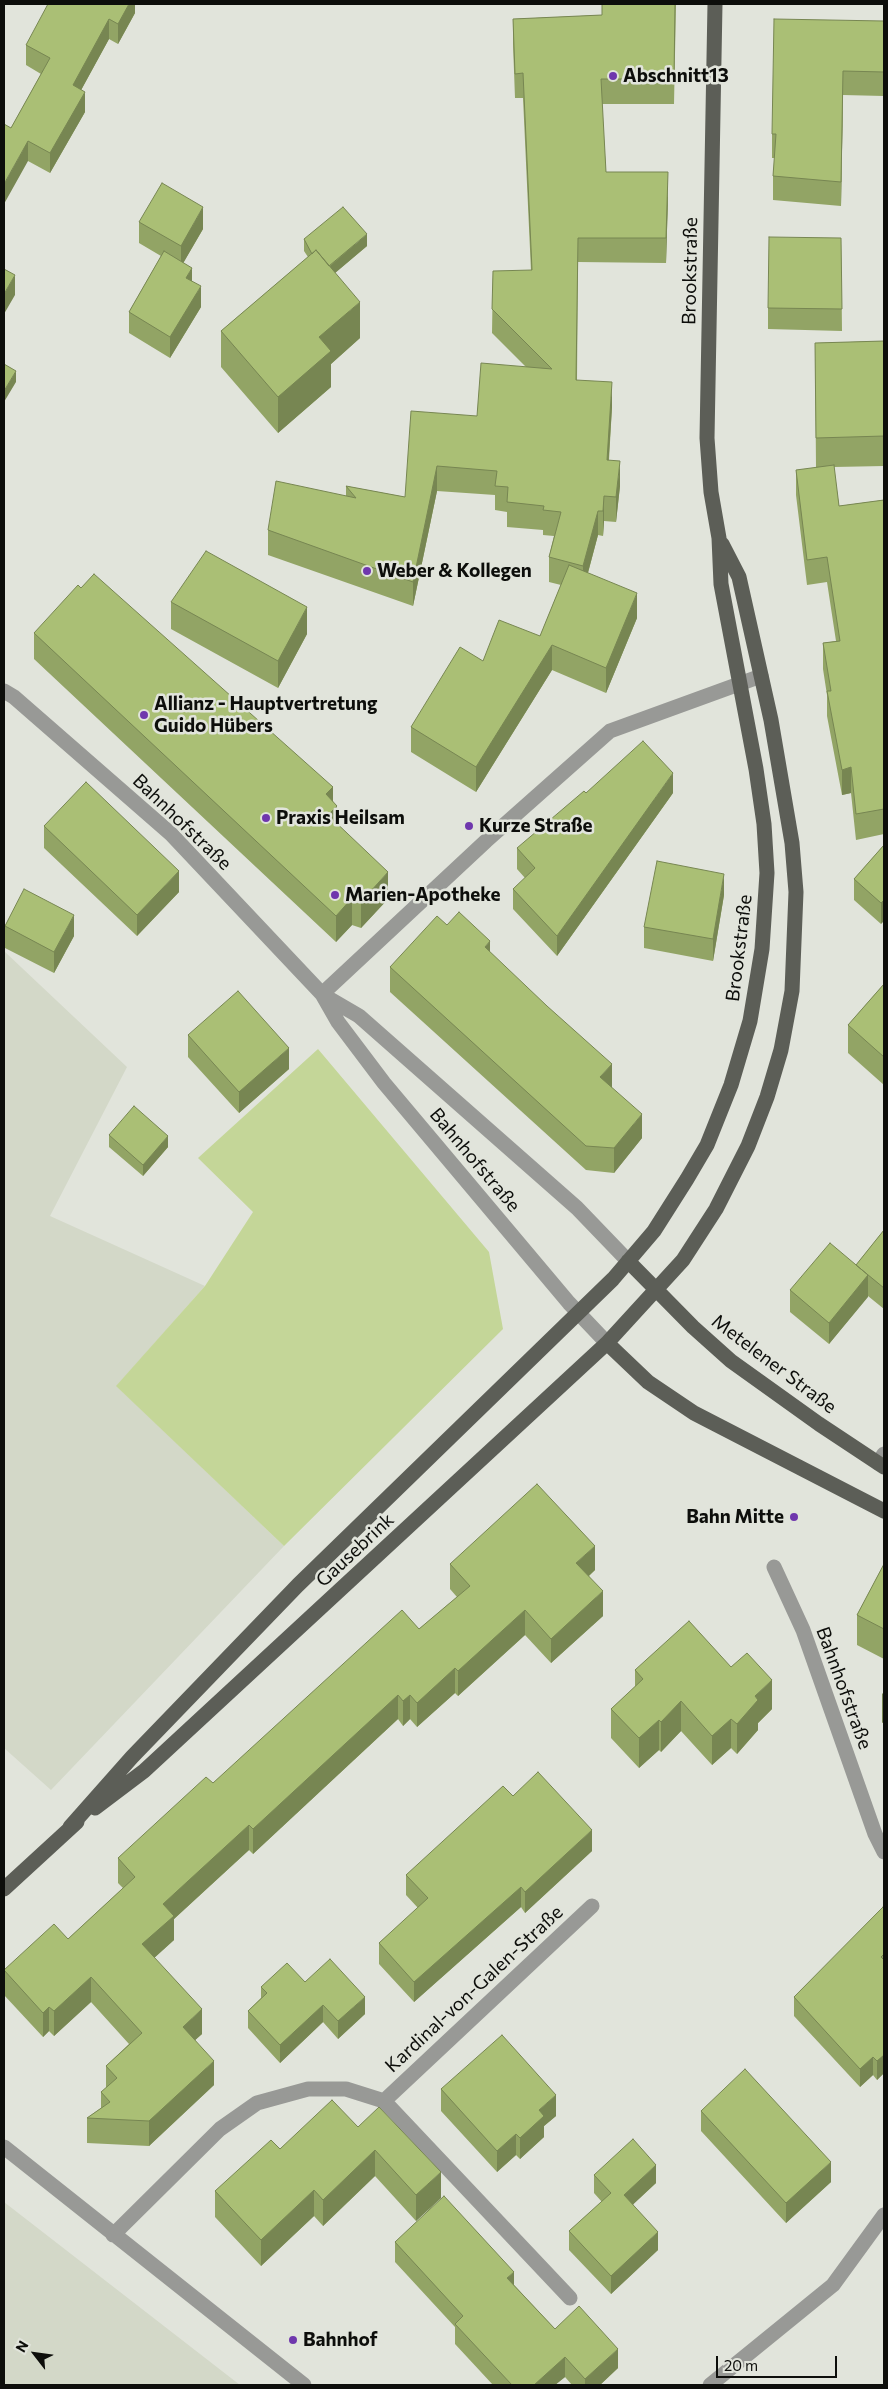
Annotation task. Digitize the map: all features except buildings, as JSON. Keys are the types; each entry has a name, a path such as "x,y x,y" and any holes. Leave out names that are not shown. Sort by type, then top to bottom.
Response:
{"main road":[{"name":"Brookstraße","path":"578,1314 654,1231 707,1145 731,1085 750,1021 762,949 767,873 759,788 721,584 719,538 711,492 707,438 714,4"},
{"name":"Brookstraße","path":"657,1290 683,1260 716,1208 748,1146 767,1098 781,1050 792,991 796,892 792,843 761,676 739,577 719,538"},
{"name":"Metelener Straße","path":"628,1261 693,1327 731,1361 819,1424 882,1461"},
{"name":"Gausebrink","path":"4,1888 70,1827 144,1771 607,1343 657,1290"},
{"name":"Gausebrink","path":"70,1827 132,1757 298,1585 400,1484 578,1314"},
{"path":"607,1343 648,1382 694,1413 884,1511"}],"street":[{"path":"322,994 486,841 610,731 761,676"},
{"name":"Bahnhofstraße","path":"4,691 14,697 171,834 322,994 338,1022 384,1082 578,1314 607,1343"},
{"name":"Bahnhofstraße","path":"322,994 360,1016 576,1208 628,1261"},
{"name":"Bahnhofstraße","path":"774,1567 803,1630 875,1834 884,1852"},
{"name":"Kardinal-von-Galen-Straße","path":"384,2100 592,1906"},
{"name":"Kardinal-von-Galen-Straße","path":"113,2235 220,2129 257,2103 308,2088 346,2089 384,2100 570,2298"},
{"path":"4,2147 304,2385"},
{"path":"710,2385 833,2285 884,2216"}],"shaded area":[{"path":"4,951 127,1067 50,1216 205,1286 117,1386 284,1546 51,1790 4,1748"},
{"path":"4,2202 240,2385 4,2385"}],"green space":[{"path":"318,1049 489,1252 503,1329 284,1546 116,1386 205,1286 253,1212 198,1158"}],"place":[{"name":"Abschnitt13","path":"613,76"},
{"name":"Weber & Kollegen","path":"367,571"},
{"name":"Allianz - Hauptvertretung Guido Hübers","path":"144,715"},
{"name":"Praxis Heilsam","path":"266,818"},
{"name":"Kurze Straße","path":"469,826"},
{"name":"Marien-Apotheke","path":"335,895"},
{"name":"Bahn Mitte","path":"794,1517"},
{"name":"Bahnhof","path":"293,2340"}]}
